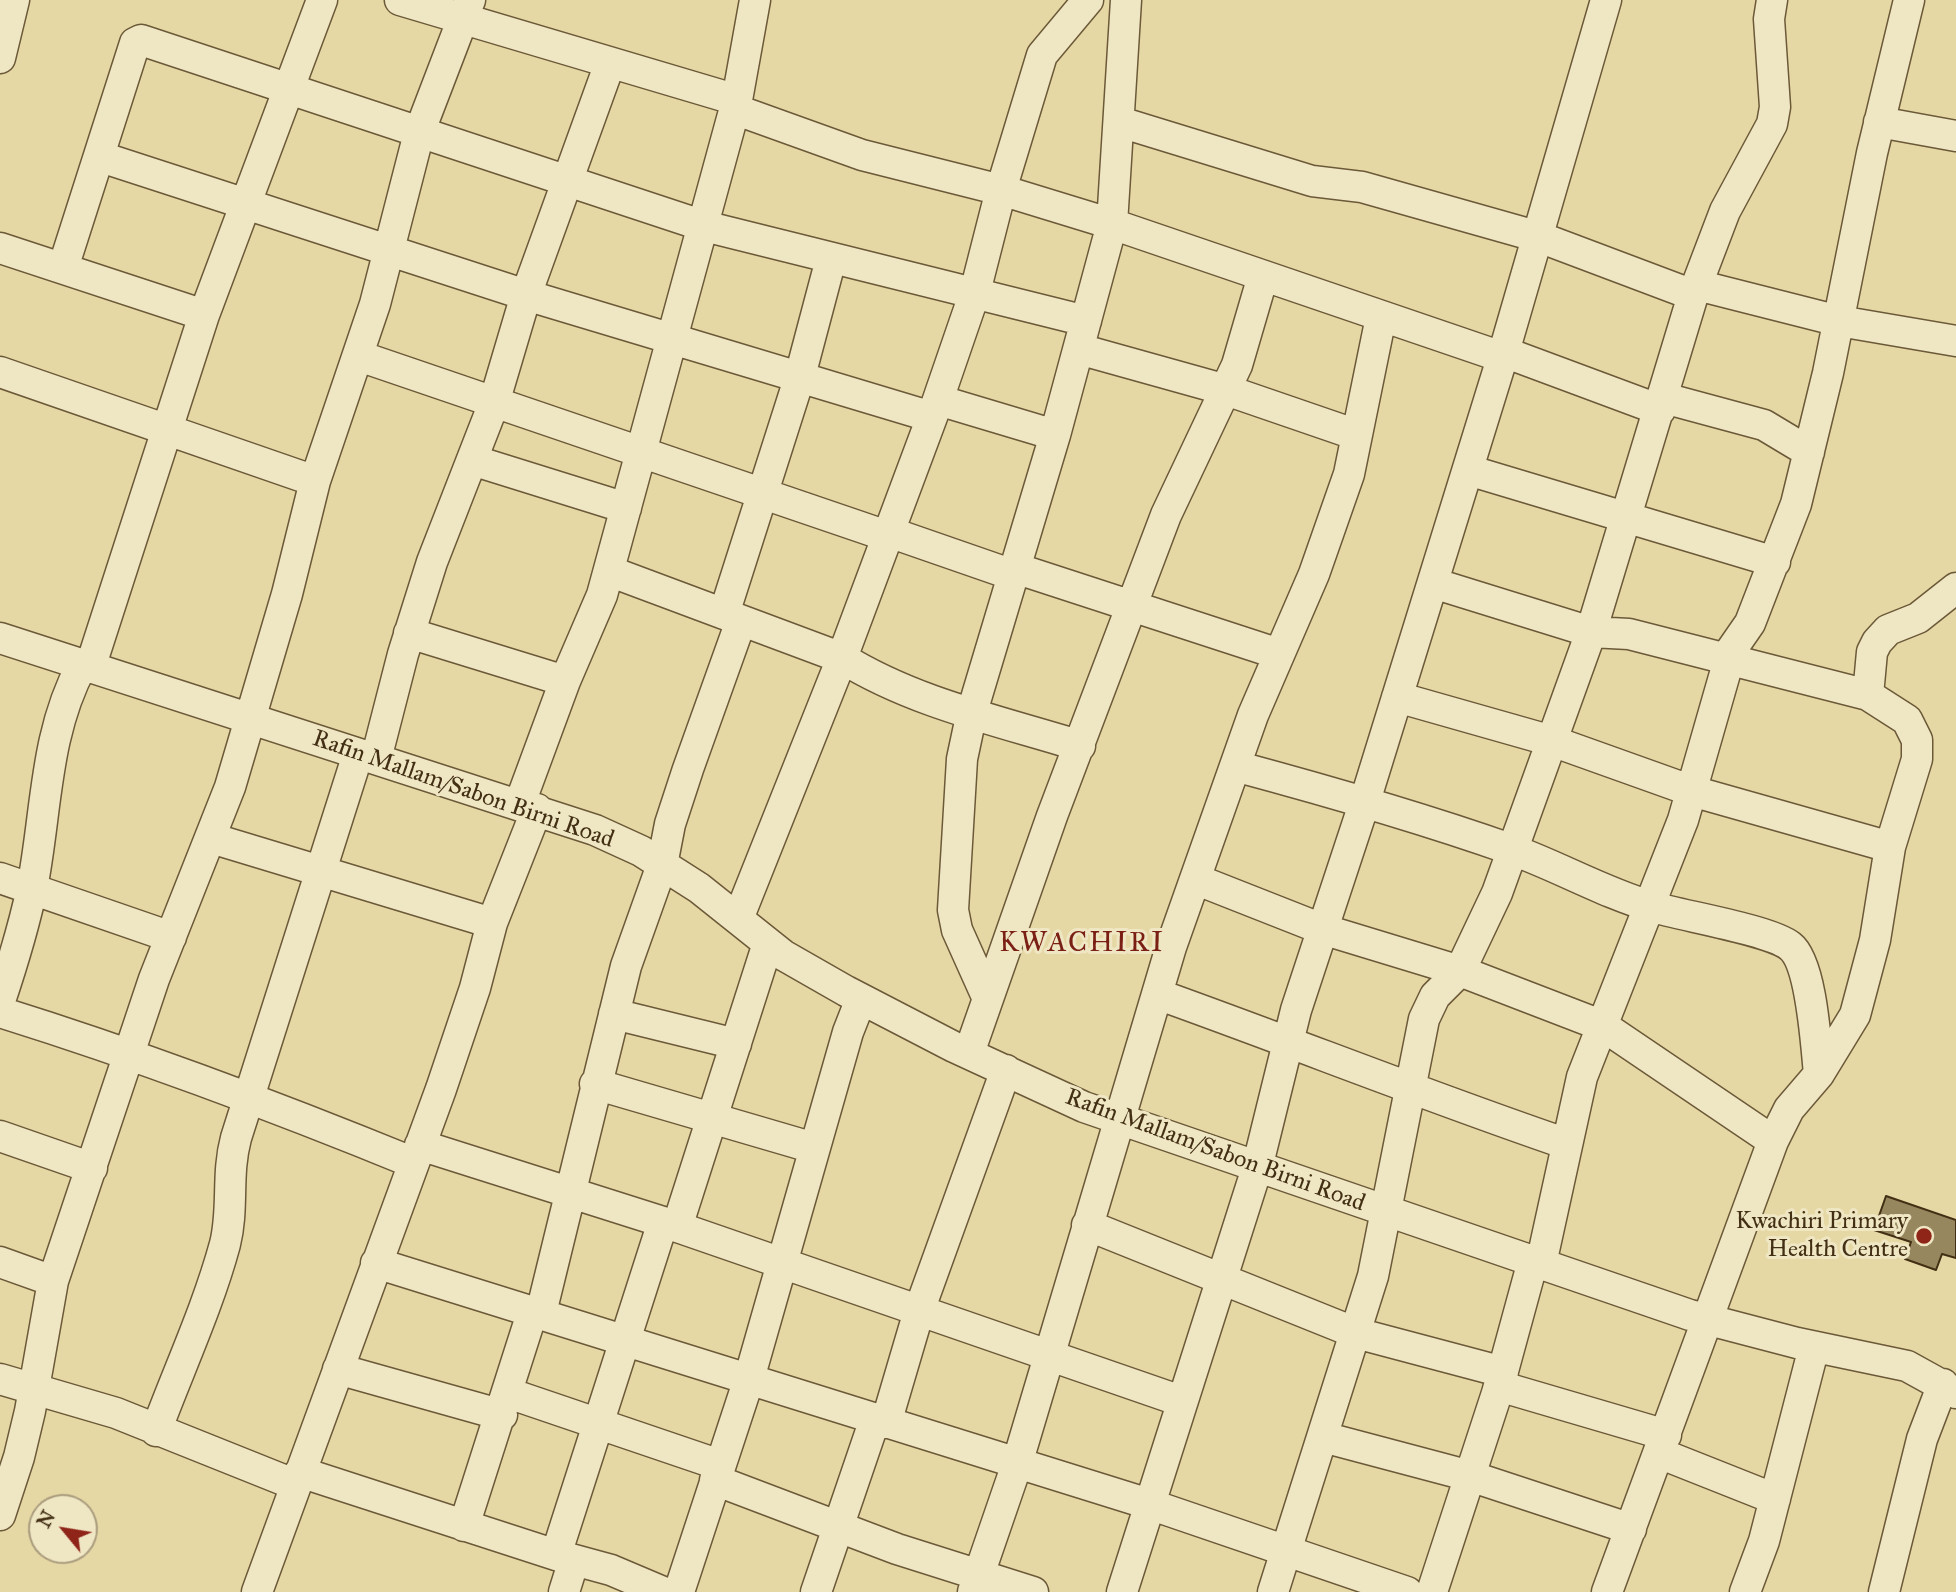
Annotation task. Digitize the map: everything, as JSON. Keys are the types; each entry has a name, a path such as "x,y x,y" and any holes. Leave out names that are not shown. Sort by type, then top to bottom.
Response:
{"street":[{"path":"0,58 14,0"},
{"path":"0,1002 32,889 53,741 68,692 86,667 204,315 322,0"},
{"path":"400,0 466,10 610,63 736,105 862,155 1001,190 1112,224 1381,317 1662,404 1764,425 1809,452"},
{"path":"257,1592 274,1552 475,988 565,681 602,595 736,105 755,0"},
{"path":"738,919 842,658 935,409 975,292 1001,190 1042,55 1088,0"},
{"path":"988,999 957,930 953,910 962,759 972,712 1055,435 1112,224 1126,0"},
{"path":"1122,1592 1257,1168 1287,1041 1504,354 1606,0"},
{"path":"1273,1592 1356,1333 1388,1212 1424,1019 1435,996 1460,971 1497,893 1591,632 1695,290 1725,211 1772,124 1775,107 1769,19 1772,0"},
{"path":"1432,1592 1537,1263 1582,1077 1692,791 1732,649 1750,623 1796,503 1839,321 1879,122 1909,0"},
{"path":"0,1515 19,1457 53,1281 171,937 230,787 315,481 359,356 390,251 419,133 466,10"},
{"path":"63,268 101,157 135,43 141,40 288,91 704,226 975,292 1226,390 1357,435"},
{"path":"156,1431 225,1244 231,1203 228,1166 323,870 367,757 432,562 494,403 526,295 610,63"},
{"path":"1120,122 1312,181 1362,187 1539,237 1695,290 1839,321 1956,341"},
{"path":"1879,122 1956,136"},
{"path":"101,157 247,202 526,295 800,376 1055,435"},
{"path":"0,248 204,315"},
{"path":"464,1525 537,1312 572,1191 595,1084 626,966 662,865 670,824 733,617 763,495 800,376 831,259"},
{"path":"969,1053 1166,515 1237,365 1263,276"},
{"path":"977,1583 1017,1464 1157,994 1195,879 1279,654 1314,573 1349,474 1381,317"},
{"path":"359,356 763,495 1279,654"},
{"path":"0,372 315,481"},
{"path":"472,460 626,509"},
{"path":"1468,470 1774,562"},
{"path":"609,571 842,658 872,677 907,692 1080,746"},
{"path":"1433,583 1591,632 1629,634 1728,662 1868,695 1907,720 1917,740 1917,759 1890,848 1875,940 1855,1015 1819,1074 1789,1109 1773,1141 1607,1592"},
{"path":"1868,695 1872,652 1877,642 1888,630 1918,618 1956,588"},
{"path":"410,633 565,681"},
{"name":"Rafin Mallam/Sabon Birni Road","path":"0,638 367,757 529,806 595,830 699,888 783,955 861,999 969,1053 1119,1121 1708,1320 1814,1347 1907,1366 1950,1389"},
{"path":"1397,697 1552,741 1692,791 1890,848"},
{"path":"1236,766 1365,801 1512,850 1650,906 1771,938 1791,946 1799,957 1807,985 1819,1074"},
{"path":"211,838 492,923"},
{"path":"0,878 171,937"},
{"path":"1195,879 1322,929 1460,971 1603,1026 1773,1141"},
{"path":"564,1592 565,1558 599,1425 625,1339 713,1117 768,943"},
{"path":"1157,994 1287,1041 1412,1091 1567,1144"},
{"path":"679,1592 749,1379 814,1148 861,999"},
{"path":"0,1012 130,1053 417,1154 572,1191 1181,1401"},
{"path":"614,1014 736,1044"},
{"path":"817,1592 838,1527 881,1421 1006,1070"},
{"path":"595,1084 814,1148"},
{"path":"0,1136 92,1168"},
{"path":"1087,1225 1356,1333 1501,1379 1662,1444 1775,1499"},
{"path":"0,1262 53,1281"},
{"path":"376,1263 1149,1504 1407,1592"},
{"path":"1745,1592 1764,1541 1814,1347"},
{"path":"338,1368 599,1425 717,1472 838,1527 977,1583 1033,1592"},
{"path":"0,1379 33,1386 116,1413 156,1431 298,1479 464,1525 611,1570 663,1592"},
{"path":"1884,1592 1922,1439 1950,1389"},
{"path":"1323,1437 1470,1476 1631,1529"}],"building":[{"name":"Kwachiri Primary Health Centre","path":"1886,1196 1956,1220 1956,1258 1942,1254 1936,1270 1905,1259 1911,1242 1874,1230"}],"place":[{"name":"Kwachiri Primary Health Centre","path":"1924,1236"}],"district":[{"name":"KWACHIRI","path":"1082,944"}]}
